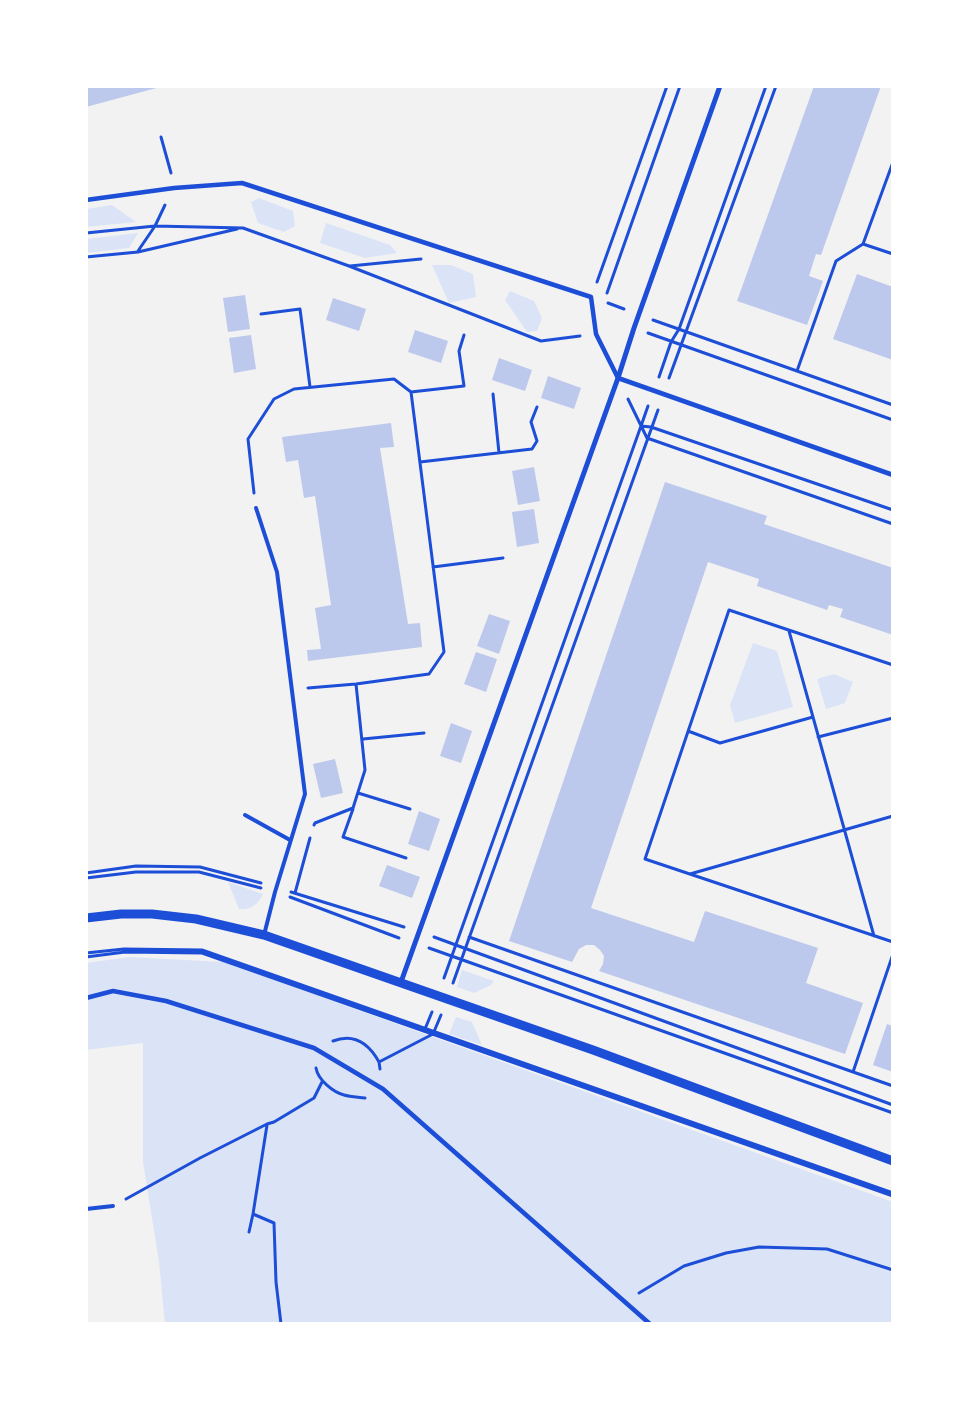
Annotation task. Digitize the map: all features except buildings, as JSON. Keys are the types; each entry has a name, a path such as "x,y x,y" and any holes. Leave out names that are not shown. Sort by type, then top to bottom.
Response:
{"street":[{"path":"401,982 618,378 720,86"},
{"path":"86,200 174,188 242,184 591,297 596,334 618,378 893,475"},
{"path":"86,918 120,914 152,914 196,919 264,935 593,1050 893,1162"},
{"path":"86,998 113,991 166,1001 314,1048 383,1089 650,1324"}],"lane":[{"path":"256,508 277,572 305,794 290,840 264,935"},
{"path":"245,815 290,840"},
{"path":"86,1209 113,1206"}],"path":[{"path":"591,297 667,86"},
{"path":"607,311 604,302 680,86"},
{"path":"671,342 679,328 766,86"},
{"path":"687,331 776,86"},
{"path":"797,371 836,260 863,244 893,162"},
{"path":"86,233 155,226 243,228 349,266 541,341 596,334"},
{"path":"86,257 138,252 243,228"},
{"path":"863,244 893,254"},
{"path":"349,266 426,259"},
{"path":"604,302 893,405"},
{"path":"261,314 300,309 310,387"},
{"path":"634,328 893,420"},
{"path":"256,508 248,439 274,399 294,389 394,379 411,392 464,386 459,351 464,336"},
{"path":"618,378 647,438 893,524"},
{"path":"292,689 356,684 429,674 444,652 411,392"},
{"path":"493,394 499,453"},
{"path":"420,462 532,450 537,441 532,422 538,406"},
{"path":"641,426 652,426 893,510"},
{"path":"425,1029 641,426"},
{"path":"383,1089 379,1062 434,1033 448,999 647,438"},
{"path":"433,568 503,558"},
{"path":"893,665 729,610 645,859 893,942"},
{"path":"788,630 874,936"},
{"path":"356,684 365,770 343,837 406,858"},
{"path":"688,731 720,743 813,717"},
{"path":"818,737 893,718"},
{"path":"363,739 424,732"},
{"path":"358,793 410,809"},
{"path":"295,893 315,823 353,808"},
{"path":"689,874 893,816"},
{"path":"86,873 136,866 200,867 276,889 414,943 893,1113"},
{"path":"86,878 136,872 199,872 295,893 465,948 893,1105"},
{"path":"469,937 893,1086"},
{"path":"86,955 124,949 202,950 434,1033"},
{"path":"86,955 125,952 202,953 893,1195"},
{"path":"853,1072 893,954"},
{"path":"113,1206 200,1158 274,1122 314,1098 322,1082"},
{"path":"249,1232 267,1124"},
{"path":"253,1214 274,1223 276,1282 281,1324"},
{"path":"627,1304 644,1289 684,1266 726,1253 759,1247 827,1249 893,1270"}],"shaded area":[{"path":"259,198 293,211 295,226 284,232 258,223 251,202"},
{"path":"112,205 136,222 86,227 86,209"},
{"path":"326,223 390,245 397,253 365,258 320,243"},
{"path":"138,233 129,248 86,253 86,239"},
{"path":"432,265 451,265 473,274 476,297 449,303"},
{"path":"510,291 534,301 542,318 537,331 527,332 505,300"},
{"path":"753,643 777,651 793,707 735,723 730,705"},
{"path":"834,674 853,682 845,703 826,709 817,679"},
{"path":"228,882 263,894 254,906 247,909 239,909"},
{"path":"129,957 224,962 893,1202 893,1324 165,1324 159,1262 143,1162 143,1043 86,1050 86,963"},
{"path":"462,970 494,981 491,985 474,993 457,987"},
{"path":"456,1017 472,1022 482,1045 449,1034"}]}
